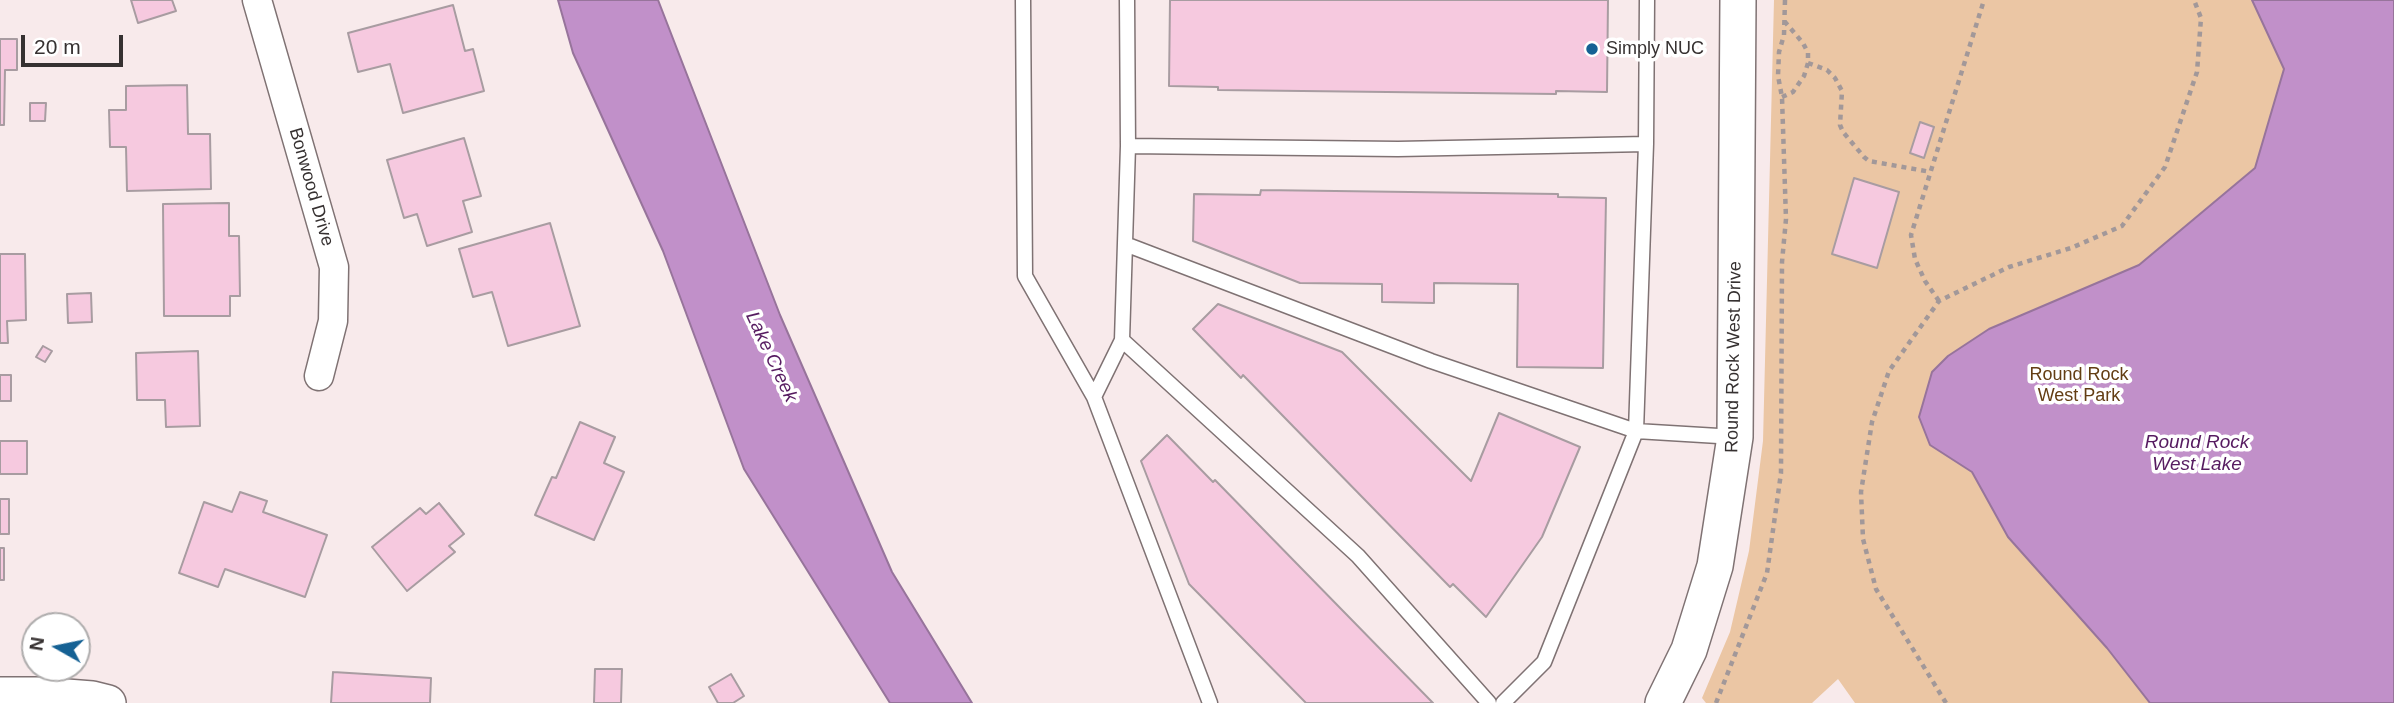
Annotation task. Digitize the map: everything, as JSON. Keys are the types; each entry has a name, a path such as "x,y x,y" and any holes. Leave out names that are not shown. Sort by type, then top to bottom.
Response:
{"street":[{"name":"Bonwood Drive","path":"257,0 334,267 333,321 318,376"},
{"name":"Round Rock West Drive","path":"1663,703 1689,650 1715,566 1735,438 1738,0"},
{"path":"0,695 41,695 108,703"}],"lane":[{"path":"1023,0 1025,276 1094,397 1210,703"},
{"path":"1094,397 1122,340 1128,146 1127,0"},
{"path":"1503,703 1544,662 1636,431 1646,144 1647,0"},
{"path":"1128,146 1398,149 1646,144"},
{"path":"1125,244 1431,361 1636,431 1735,438"},
{"path":"1122,340 1358,556 1489,703"}],"path":[{"path":"1939,301 1925,281 1915,259 1911,235 1984,0"},
{"path":"1946,703 1876,589 1863,538 1861,492 1871,422 1889,371 1939,301 2009,267 2071,248 2122,226 2165,167 2197,72 2201,18 2194,0"},
{"path":"1782,97 1793,92 1804,76 1808,63 1808,53 1803,43 1784,21"},
{"path":"1808,63 1827,71 1835,78 1842,91 1840,125 1864,157 1869,161 1931,172"}],"green space":[{"name":"Round Rock West Park","path":"1774,0 2394,0 2394,703 1855,703 1838,679 1812,703 1706,703 1702,698 1730,632 1749,551 1763,441"}],"water":[{"name":"Lake Creek","path":"558,0 658,0 780,315 892,572 972,703 890,703 744,469 663,251 573,53"},
{"name":"Round Rock West Lake","path":"2252,0 2394,0 2394,703 2150,703 2107,648 2008,537 1972,472 1930,445 1919,417 1932,372 1948,356 1989,329 2139,265 2255,168 2284,69"}],"building":[{"path":"131,0 172,0 176,11 138,23"},
{"path":"1170,0 1608,0 1607,92 1556,91 1556,94 1218,90 1218,87 1169,86"},
{"path":"453,5 465,51 473,49 484,91 403,113 390,64 358,72 348,33"},
{"path":"0,39 17,39 17,70 5,70 4,125 0,125"},
{"path":"187,85 188,134 210,134 211,189 127,191 126,147 110,147 109,110 126,110 126,86"},
{"path":"30,103 46,103 45,121 30,121"},
{"path":"1920,122 1934,127 1924,158 1910,153"},
{"path":"464,138 481,196 463,201 472,232 427,246 417,214 404,218 387,160"},
{"path":"1854,178 1899,192 1877,268 1832,254"},
{"path":"1261,190 1558,194 1558,197 1606,198 1603,368 1517,367 1518,284 1434,283 1434,303 1382,302 1382,284 1300,283 1193,241 1194,194 1260,195"},
{"path":"229,203 229,236 239,236 240,296 230,296 230,316 164,316 163,204"},
{"path":"550,223 580,326 508,346 492,292 473,297 459,249"},
{"path":"0,254 25,254 26,320 7,321 8,343 0,343"},
{"path":"91,293 92,322 68,323 67,294"},
{"path":"1218,304 1342,352 1471,481 1499,413 1580,447 1542,537 1486,617 1453,584 1450,587 1243,375 1241,378 1193,329"},
{"path":"43,346 52,351 45,362 36,357"},
{"path":"198,351 200,426 166,427 165,400 137,400 136,353"},
{"path":"0,375 11,375 11,401 0,401"},
{"path":"580,422 615,437 604,463 624,472 594,540 535,515 552,477 556,478"},
{"path":"1167,435 1213,482 1215,480 1433,703 1306,703 1189,584 1141,461"},
{"path":"0,441 27,441 27,474 0,474"},
{"path":"240,492 267,501 263,512 327,535 305,597 225,569 218,587 179,573 204,502 232,512"},
{"path":"0,499 9,499 9,534 0,534"},
{"path":"439,503 464,534 449,546 455,552 407,591 372,547 420,508 426,514"},
{"path":"0,548 4,548 4,580 0,580"},
{"path":"595,669 622,669 621,703 594,703"},
{"path":"333,672 431,678 430,703 331,703"},
{"path":"731,674 744,696 733,703 718,703 709,687"}],"place":[{"name":"Simply NUC","path":"1592,49"}]}
